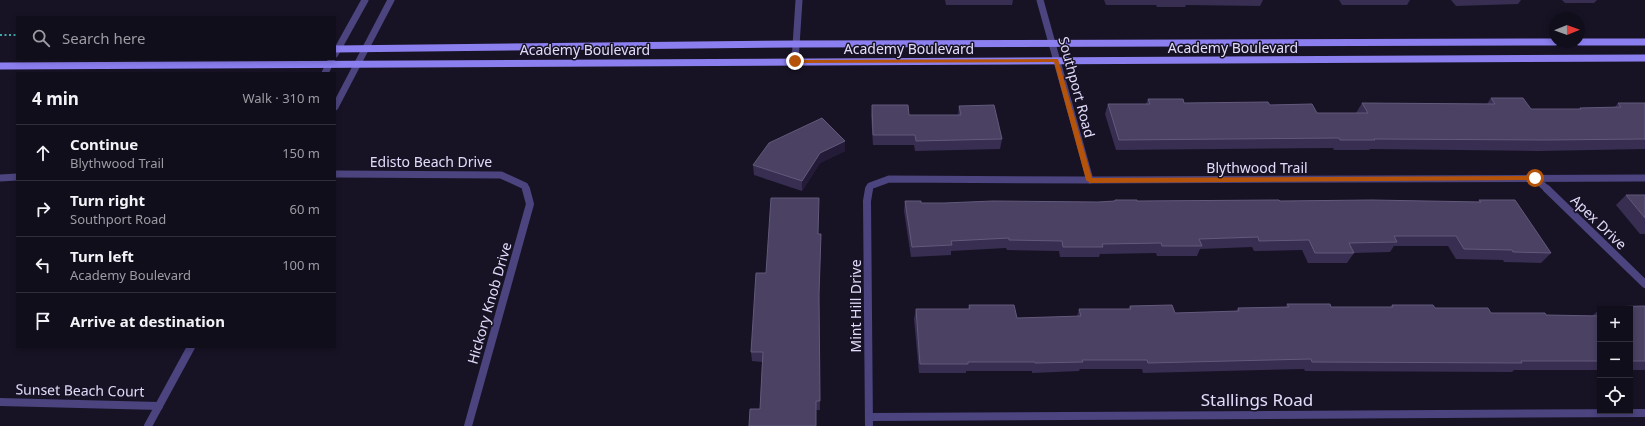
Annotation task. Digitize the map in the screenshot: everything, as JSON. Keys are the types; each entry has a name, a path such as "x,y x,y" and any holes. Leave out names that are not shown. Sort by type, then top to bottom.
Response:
{"main road":[{"name":"Academy Boulevard","path":"336,51 366,49 796,44 1549,42"},
{"path":"1585,42 1645,42"},
{"name":"Academy Boulevard","path":"0,66 174,65 331,61 358,64 1645,58"},
{"name":"Academy Boulevard","path":"174,65 224,60"}],"street":[{"path":"336,51 365,0"},
{"path":"336,105 391,0"},
{"path":"795,61 798,0"},
{"name":"Southport Road","path":"1040,0 1090,180"},
{"path":"326,72 331,61"},
{"name":"Edisto Beach Drive","path":"336,174 501,175 524,186"},
{"path":"0,178 16,178"},
{"name":"Apex Drive","path":"1535,178 1645,284"},
{"name":"Blythwood Trail","path":"870,186 889,179 1090,180 1645,178"},
{"name":"Hickory Knob Drive","path":"468,426 530,204 524,186"},
{"name":"Mint Hill Drive","path":"869,421 867,201 870,186"},
{"path":"148,426 190,348"},
{"name":"Sunset Beach Court","path":"0,402 159,406"},
{"name":"Stallings Road","path":"869,421 1645,413"}],"path":[{"path":"0,35 16,35"}],"building":[{"path":"1491,98 1523,98 1531,109 1621,107 1618,103 1645,103 1645,139 1340,140 1339,138 1119,140 1108,104 1150,104 1148,99 1183,99 1184,103 1268,102 1270,105 1312,104 1317,113 1368,113 1362,103 1495,104"},
{"path":"872,105 908,105 909,115 961,115 959,106 994,105 1002,139 916,141 915,135 873,135"},
{"path":"822,118 845,141 820,153 802,181 753,165 769,143"},
{"path":"1626,195 1645,195 1645,218"},
{"path":"771,198 819,198 818,234 821,234 819,294 820,401 816,401 816,426 749,426 750,409 760,409 763,352 751,352 756,273 766,273"},
{"path":"1115,200 1372,200 1481,202 1479,200 1515,200 1551,253 1513,252 1512,250 1464,249 1456,236 1394,236 1397,242 1349,243 1354,253 1315,253 1309,240 1259,241 1258,237 1199,239 1202,246 1162,246 1161,243 1102,244 1103,247 1063,247 1062,241 1009,240 1009,238 951,241 952,245 912,247 905,201 944,203 993,201 1098,202"},
{"path":"1287,304 1330,304 1331,307 1393,307 1392,305 1433,305 1435,308 1488,308 1491,313 1545,313 1546,315 1597,316 1597,361 1521,361 1522,363 1312,362 1311,359 1148,363 1147,360 1082,360 1083,362 968,362 968,364 920,364 916,309 970,309 969,305 1014,305 1017,318 1081,316 1079,309 1131,309 1130,306 1172,305 1175,313 1239,311 1238,308 1289,307"},
{"path":"1633,306 1645,306 1645,361 1633,361"}],"route":[{"path":"795,61 1056,60 1090,180 1535,178"}]}
